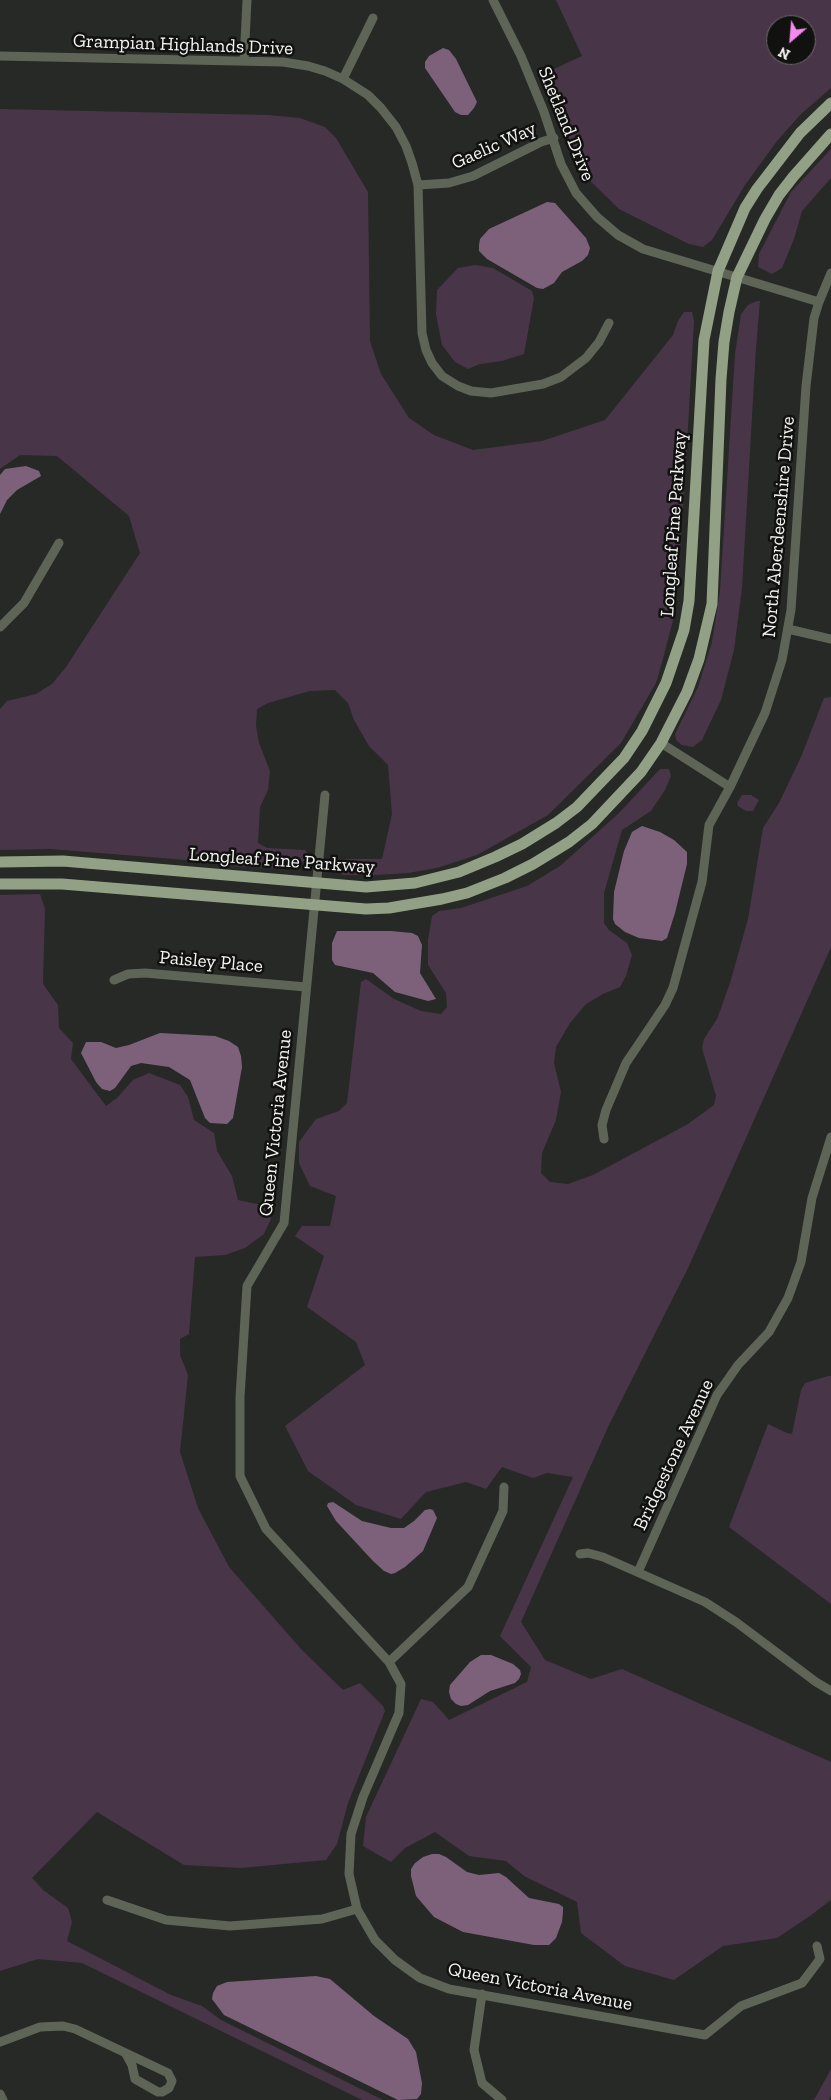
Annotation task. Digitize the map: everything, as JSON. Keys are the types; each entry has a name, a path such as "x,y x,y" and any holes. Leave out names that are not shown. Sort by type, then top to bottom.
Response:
{"main road":[{"name":"Longleaf Pine Parkway","path":"0,862 63,861 366,887 415,883 459,872 496,857 548,828 577,807 624,758 642,731 666,683 682,637 689,601 704,340 718,271 745,208 757,189 800,133 831,103"},
{"name":"Longleaf Pine Parkway","path":"0,884 62,884 366,909 414,905 466,893 505,878 562,846 592,824 641,772 661,743 687,692 706,635 712,604 724,342 738,277 765,219 779,195 816,149 831,134"}],"street":[{"path":"244,61 247,0"},
{"name":"Shetland Drive","path":"493,0 521,56 554,138 561,164 576,193 597,217 618,235 644,248 818,302"},
{"path":"343,79 373,18"},
{"name":"Grampian Highlands Drive","path":"0,56 283,62 308,66 343,79 368,95 396,127 406,146 418,185 422,334 429,356 442,376 458,386 471,391 491,393 543,384 567,373 586,358 599,342 609,323"},
{"name":"Gaelic Way","path":"418,185 449,183 473,176 541,142 554,138"},
{"name":"North Aberdeenshire Drive","path":"604,1139 602,1125 606,1110 626,1063 665,1006 673,988 702,882 708,825 730,787 764,713 782,660 788,629 797,543 806,386 814,318 818,302 831,273"},
{"path":"0,627 24,603 59,543"},
{"path":"788,629 831,639"},
{"path":"661,743 730,787"},
{"name":"Queen Victoria Avenue","path":"326,795 284,1223 247,1286 240,1397 240,1476 266,1529 389,1662 401,1684 399,1713 363,1797 351,1834 349,1874 357,1909 375,1940 395,1960 420,1978 449,1989 705,2035 740,2006 802,1983 820,1959 817,1946"},
{"name":"Paisley Place","path":"114,980 128,974 145,973 306,987"},
{"name":"Bridgestone Avenue","path":"638,1572 717,1394 738,1365 769,1332 788,1298 801,1262 812,1198 831,1137"},
{"path":"389,1662 468,1587 503,1511 504,1487"},
{"path":"580,1554 594,1554 720,1610 816,1682 831,1691"},
{"path":"107,1900 166,1920 230,1926 322,1920 357,1909"},
{"path":"482,1994 474,2050 482,2083 502,2100"},
{"path":"0,2042 29,2030 63,2026 84,2033 168,2073 172,2081 169,2088 158,2092 135,2079 132,2065 126,2054"},
{"path":"0,2094 3,2100"}],"shaded area":[{"path":"556,0 831,0 831,88 801,114 777,141 745,185 712,240 703,247 689,244 619,209 578,169 549,76 554,69 582,56"},
{"path":"443,48 449,50 456,59 477,102 468,115 461,115 455,112 425,68 425,62 429,56"},
{"path":"0,109 268,115 300,118 325,127 336,138 368,192 370,341 381,374 409,418 434,435 473,450 542,441 605,420 673,335 678,321 684,312 692,312 694,321 677,588 674,616 656,683 621,743 548,815 477,855 437,868 408,873 343,875 338,872 337,866 340,859 382,859 392,814 388,765 369,746 354,720 348,703 335,690 310,691 268,703 257,709 256,726 259,743 270,771 268,790 260,807 258,843 267,848 305,850 308,854 304,861 294,869 227,866 186,860 50,849 0,850 0,709 7,701 36,694 52,684 66,667 140,553 129,516 57,456 20,455 0,469"},
{"path":"831,149 831,178 802,211 794,239 782,268 772,274 758,267 759,254 791,192"},
{"path":"547,202 555,203 586,238 590,248 588,255 582,261 562,272 554,283 543,289 537,288 487,259 479,251 479,245 480,239 489,229"},
{"path":"475,265 493,268 532,291 534,298 524,354 502,361 480,364 468,369 455,362 442,345 436,314 437,290 458,268"},
{"path":"760,301 742,588 734,650 721,700 702,740 693,747 682,745 676,740 675,734 698,687 712,642 720,591 735,354 741,314 748,305"},
{"path":"26,466 39,471 41,476 17,490 7,500 0,514 0,475 5,469"},
{"path":"831,697 831,947 689,1266 608,1427 521,1622 545,1660 591,1679 622,1669 831,1762 831,1900 777,1938 723,1946 674,1980 625,1966 581,1933 577,1902 524,1876 506,1861 469,1856 435,1832 405,1848 391,1862 363,1846 366,1817 421,1699 433,1702 449,1720 527,1682 531,1667 500,1636 573,1477 547,1473 533,1478 502,1467 486,1489 466,1482 426,1492 401,1519 356,1505 308,1471 285,1426 365,1365 356,1342 307,1307 324,1256 295,1236 302,1226 330,1226 336,1196 310,1186 299,1163 299,1142 316,1119 339,1111 347,1103 361,982 366,979 394,999 421,1011 441,1014 447,1007 446,993 428,965 428,940 432,916 439,911 461,908 527,886 560,866 619,813 660,769 669,769 671,776 665,790 651,811 622,830 604,893 604,923 609,930 627,943 632,955 626,976 620,987 586,1004 570,1023 556,1047 554,1063 561,1092 556,1120 542,1153 541,1173 550,1182 568,1184 593,1175 688,1124 714,1105 716,1096 702,1048 704,1039 717,1019 730,983 748,919 763,828 779,803 801,757 824,698"},
{"path":"742,795 751,795 759,800 753,811 746,811 738,806 737,803"},
{"path":"642,826 660,832 674,840 687,852 687,864 675,913 667,938 662,941 639,938 625,932 615,924 613,919 614,892 624,851 632,832"},
{"path":"40,894 45,909 43,984 58,1005 59,1028 73,1043 71,1059 106,1106 117,1098 133,1080 149,1073 180,1085 188,1097 194,1120 214,1133 217,1151 232,1176 238,1200 267,1206 271,1219 264,1234 245,1248 225,1255 195,1257 189,1334 180,1339 180,1355 188,1375 180,1452 198,1508 229,1567 302,1650 343,1690 360,1683 383,1706 385,1711 348,1803 337,1844 326,1860 241,1868 184,1865 97,1812 32,1878 43,1890 68,1908 72,1922 67,1941 171,1995 202,2006 221,2020 383,2100 362,2100 82,1963 38,1959 0,1971 0,895"},
{"path":"337,931 391,931 412,933 418,936 422,945 420,973 436,999 428,1001 395,992 373,973 335,965 332,960 332,943"},
{"path":"160,1033 215,1036 229,1041 238,1047 242,1067 233,1118 227,1124 210,1123 205,1118 190,1080 169,1067 141,1063 131,1066 115,1088 110,1091 102,1089 96,1082 81,1053 86,1042 101,1042 116,1048"},
{"path":"831,1376 831,1604 729,1527 768,1424 792,1434 801,1390 805,1383"},
{"path":"333,1502 362,1521 391,1528 404,1528 425,1510 433,1510 437,1518 423,1551 405,1567 391,1574 384,1571 373,1561 336,1521 327,1506 328,1503"},
{"path":"481,1655 491,1655 513,1664 520,1670 519,1679 515,1683 490,1691 468,1705 461,1706 456,1704 451,1699 450,1685 470,1662"},
{"path":"432,1854 446,1857 467,1872 479,1875 499,1873 529,1898 559,1904 563,1907 563,1912 562,1922 556,1938 549,1945 534,1945 463,1932 434,1917 416,1896 411,1876 411,1869 415,1863 423,1857"},
{"path":"316,1976 330,1979 374,2016 408,2039 416,2052 422,2083 421,2094 417,2099 398,2100 224,2015 212,1999 217,1986 227,1982"},
{"path":"831,2069 831,2096 829,2100 814,2100"}]}
